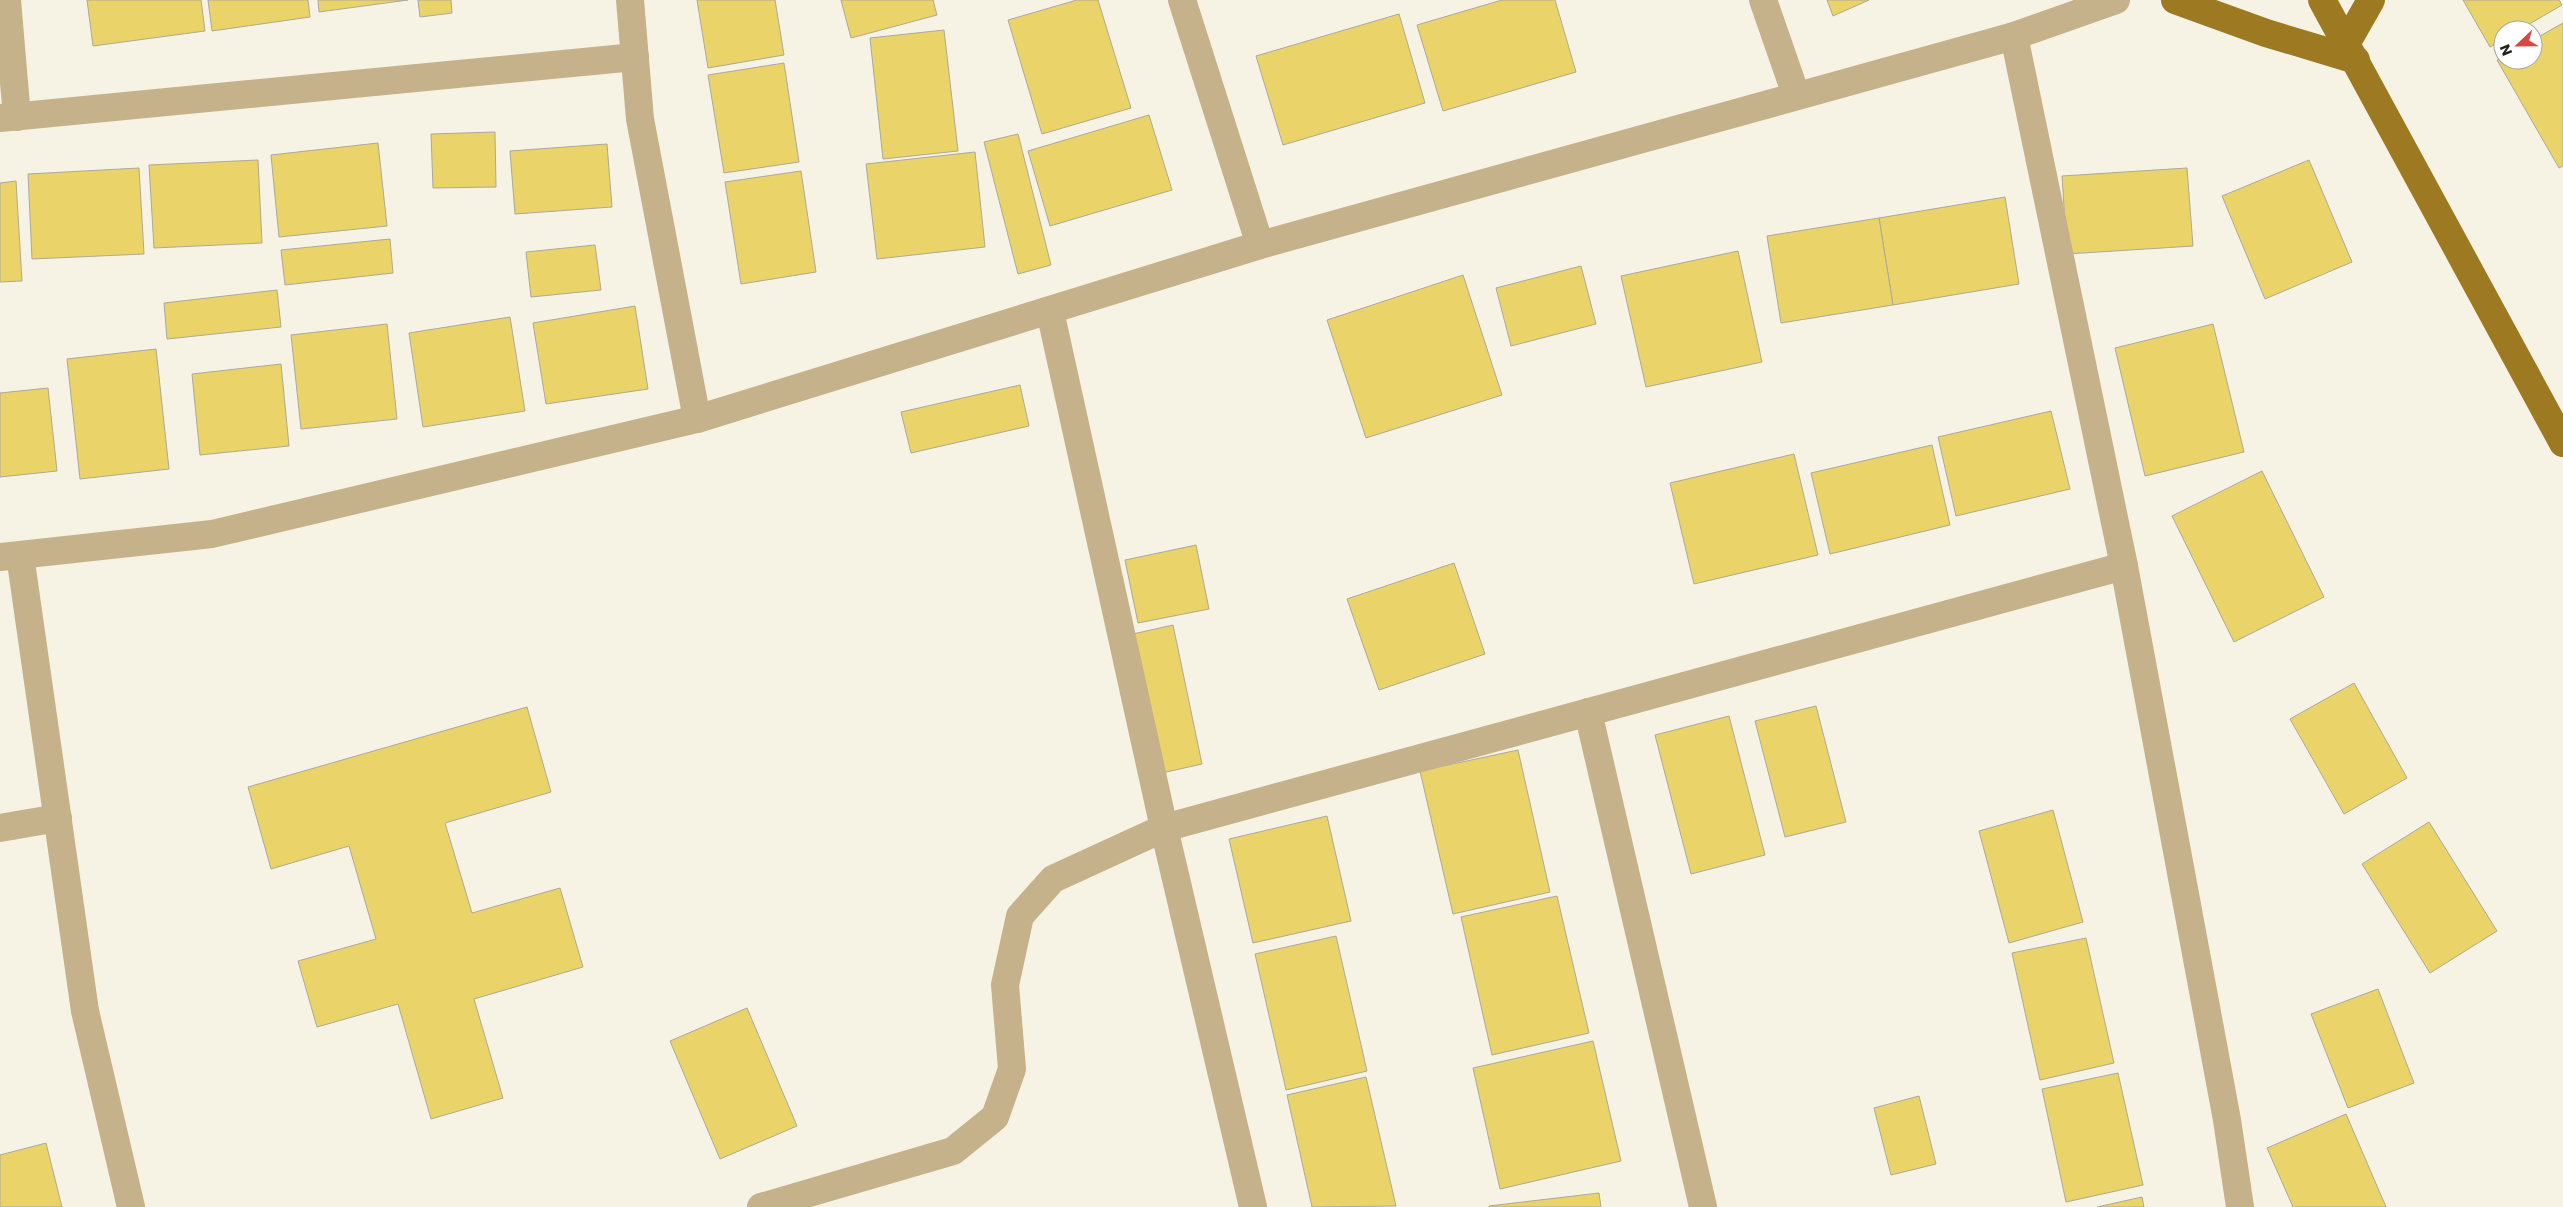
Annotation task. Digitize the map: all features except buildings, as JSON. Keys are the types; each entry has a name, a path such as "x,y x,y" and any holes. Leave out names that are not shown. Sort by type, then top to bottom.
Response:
{"main road":[{"path":"2175,0 2266,32 2351,52"},
{"path":"2322,0 2563,443"},
{"path":"2351,52 2371,0"}],"street":[{"path":"7,0 9,117 635,56"},
{"path":"630,0 640,119 697,419"},
{"path":"1182,0 1260,245"},
{"path":"1763,0 1796,95"},
{"path":"131,1207 85,1011 58,818 10,556 212,534 697,419 1260,245 2014,36 2116,0"},
{"path":"2014,36 2124,566 2227,1120 2240,1207"},
{"path":"1050,310 1164,828 1253,1207"},
{"path":"761,1207 953,1151 995,1117 1012,1069 1005,985 1020,916 1053,879 1164,828 2124,566"},
{"path":"1588,712 1703,1207"},
{"path":"0,828 58,818"}]}
